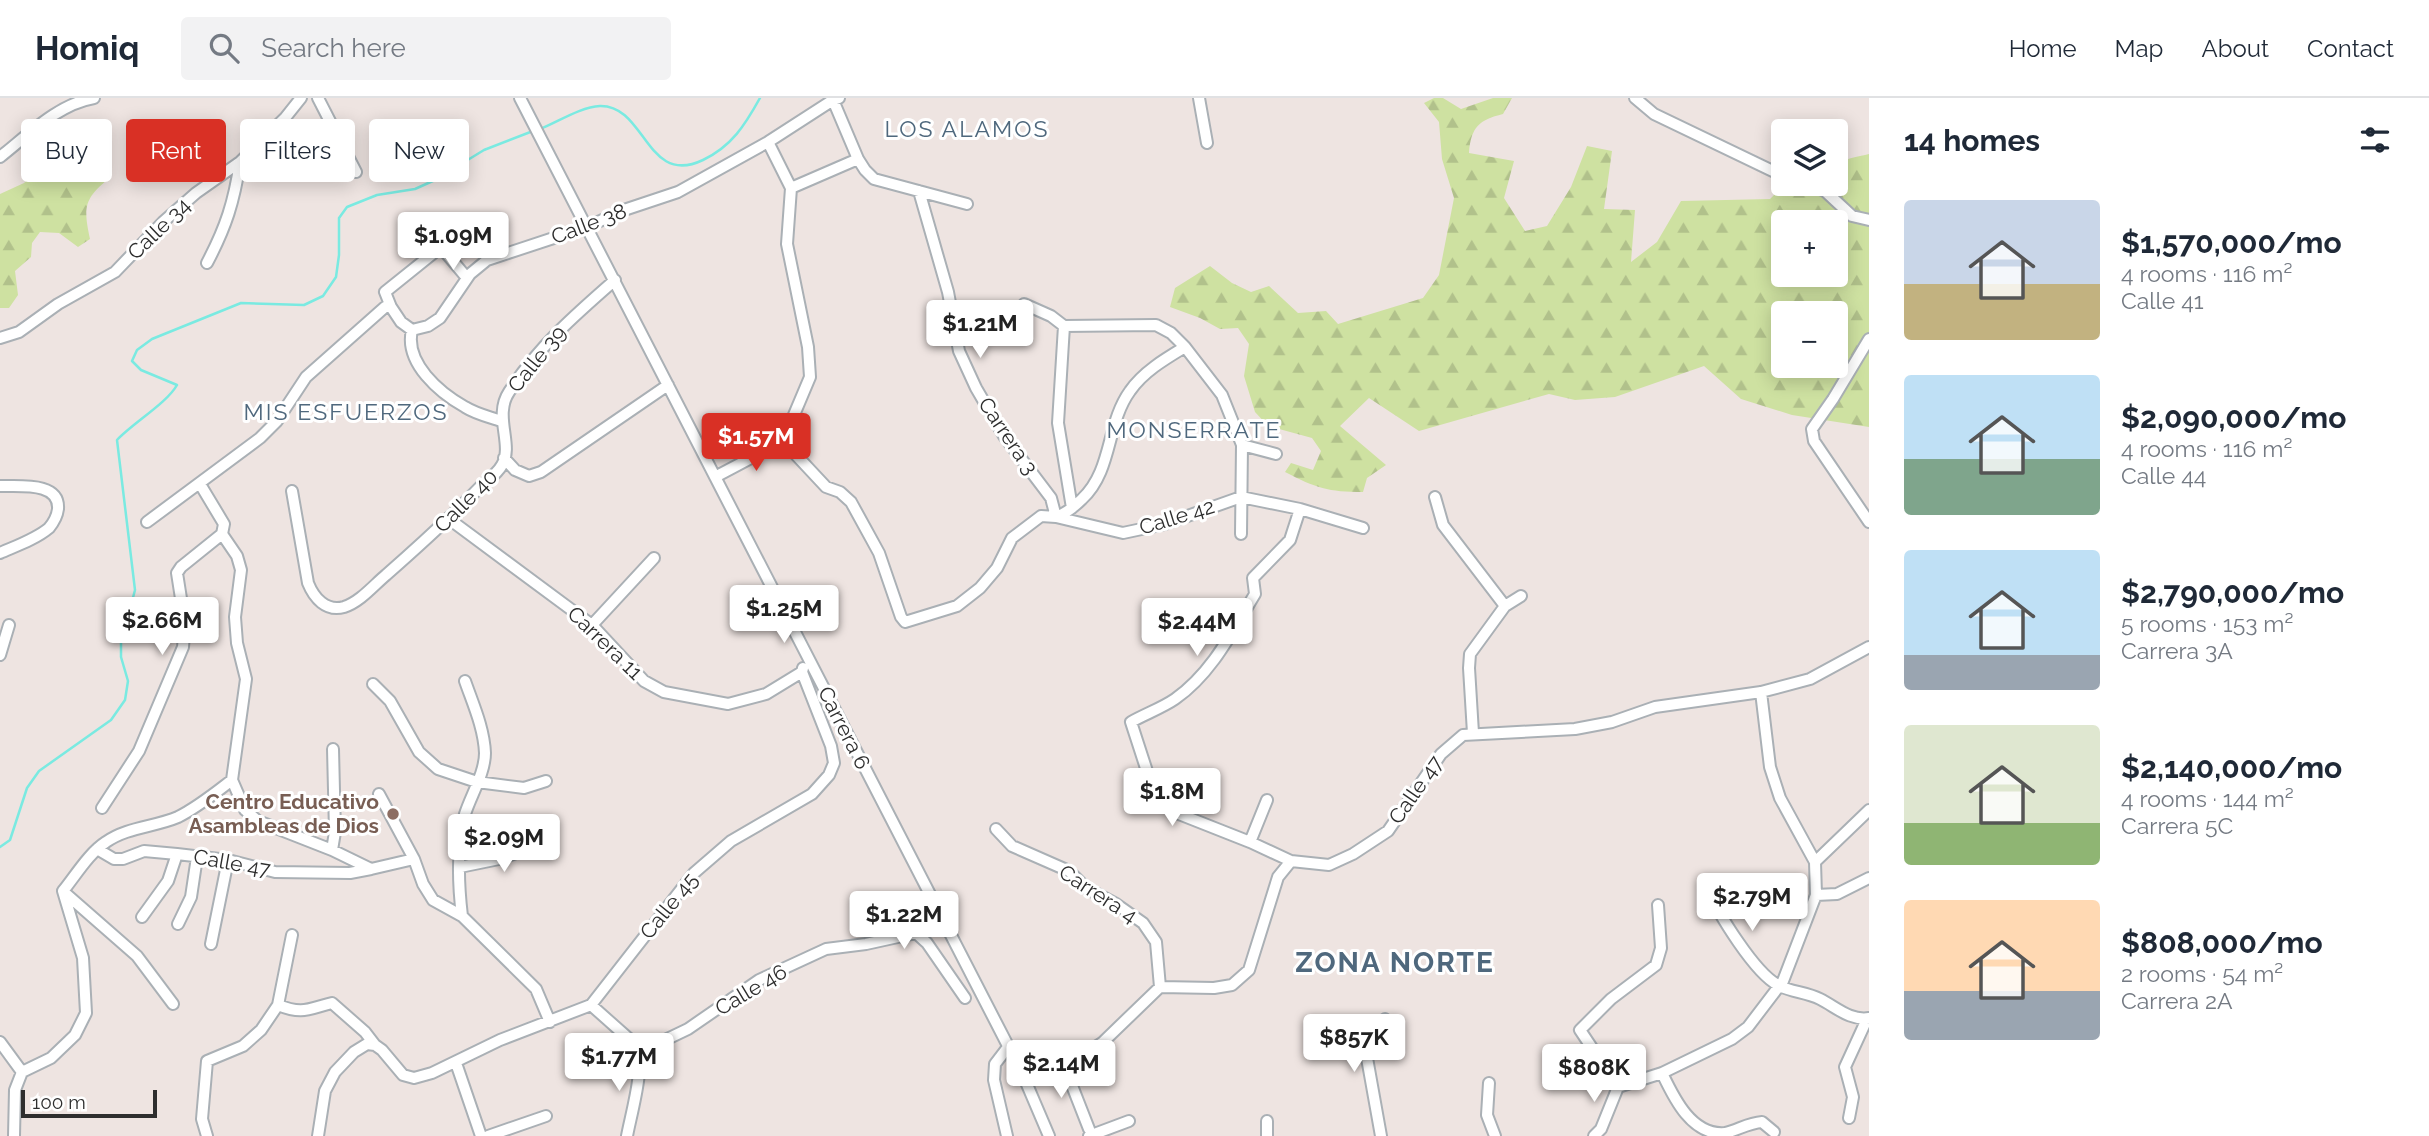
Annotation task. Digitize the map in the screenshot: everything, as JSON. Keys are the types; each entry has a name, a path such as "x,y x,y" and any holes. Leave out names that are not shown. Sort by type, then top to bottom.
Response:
{"street":[{"path":"0,157 57,113 77,101 94,98"},
{"name":"Calle 34","path":"284,119 301,98"},
{"path":"318,98 356,172"},
{"name":"Carrera 6","path":"520,98 1023,1075 1049,1136"},
{"path":"1199,98 1207,143"},
{"path":"1635,98 1654,114 1771,170"},
{"path":"836,99 858,159 874,179 967,204"},
{"name":"Calle 38","path":"412,330 428,326 440,318 467,278 487,260 587,227 624,210 678,192 768,142 836,99"},
{"path":"715,477 783,441 810,377 808,347 787,244 791,188 768,142"},
{"path":"791,188 858,159"},
{"path":"208,263 234,200 240,162"},
{"name":"Calle 34","path":"0,338 19,331 58,304 103,281 196,193 240,162"},
{"name":"Carrera 3","path":"919,191 948,292 959,351 993,418 1051,498 1056,517"},
{"path":"1830,196 1852,216 1869,220"},
{"path":"467,278 441,247 386,292 391,307 401,322 412,330 410,340 417,362 432,384 466,408 501,421"},
{"name":"Calle 39","path":"504,458 506,446 501,421 507,395 559,328 615,280"},
{"path":"1024,304 1051,316 1063,326 1156,325 1171,333 1185,347 1222,395 1242,445 1241,534"},
{"path":"147,522 260,438 277,421 306,377 385,307 391,307"},
{"path":"1063,326 1058,424 1072,508"},
{"path":"1869,339 1812,429 1814,441 1864,505 1869,522"},
{"path":"783,441 826,486 851,502 879,553 905,622 957,606 980,588 997,568 1012,538 1041,516 1056,517 1072,508 1093,489 1101,474 1120,408 1130,390 1156,365 1185,347"},
{"name":"Calle 40","path":"504,458 516,470 529,476 541,472 668,385"},
{"path":"1242,445 1276,454"},
{"name":"Calle 40","path":"292,491 308,583 313,595 332,608 345,607 361,597 449,519 503,464 504,458"},
{"path":"102,808 139,751 183,647 185,624 177,573 222,534 224,524 200,484"},
{"path":"0,486 37,487 50,491 56,497 58,505 56,518 43,533 0,553"},
{"name":"Calle 42","path":"1056,517 1122,533 1165,524 1241,497 1300,509 1363,528"},
{"path":"1435,497 1443,526 1505,606"},
{"name":"Calle 47","path":"1300,509 1290,540 1253,578 1255,594 1213,662 1197,681 1174,699 1131,722 1156,799 1174,812 1291,861 1329,865 1353,855 1388,831 1441,754 1463,735 1473,733"},
{"name":"Carrera 11","path":"449,519 592,625 644,681 664,692 728,704 766,694 802,672"},
{"path":"222,534 237,556 241,570 234,617 246,679 232,780 245,810 251,816 371,869"},
{"path":"592,625 653,558"},
{"path":"1521,596 1505,606 1471,654 1469,668 1473,733 1575,729 1612,722 1655,707 1761,692 1811,679 1869,647"},
{"path":"0,655 9,625"},
{"path":"802,672 807,655"},
{"name":"Calle 45","path":"375,1045 403,1075 414,1078 456,1063 500,1040 591,1005 694,873 731,841 812,794 829,775 834,763 831,746 802,672"},
{"path":"462,916 459,893 465,816 485,756 482,732 465,681"},
{"path":"373,684 390,701 419,752 438,769 477,782 524,788 546,781"},
{"path":"1618,1087 1662,1073 1732,1039 1748,1027 1780,986 1816,895 1815,863 1780,798 1770,767 1761,692"},
{"path":"332,850 335,832 333,750"},
{"path":"63,891 97,849 107,841 145,825 176,818 199,805 232,780"},
{"path":"379,794 433,900 462,916 536,989 550,1022"},
{"path":"1250,842 1267,800"},
{"path":"1815,863 1869,810"},
{"name":"Carrera 4","path":"996,829 1012,846 1069,871 1086,888 1143,923 1156,942 1160,987"},
{"path":"460,867 499,859 539,845"},
{"name":"Calle 47","path":"97,849 114,859 123,859 144,851 228,860 275,872 350,873 414,859"},
{"path":"142,918 169,881 177,854"},
{"path":"178,924 191,897 197,857"},
{"path":"211,944 228,860"},
{"path":"1023,1075 1102,1043 1160,987 1214,988 1231,985 1249,970 1278,877 1291,861"},
{"path":"1816,895 1837,894 1869,878"},
{"path":"1711,880 1707,889 1714,906 1766,976 1780,986 1802,991 1856,1019 1868,1018 1845,1067 1853,1097 1849,1118"},
{"path":"63,891 137,956 173,1004"},
{"path":"14,1136 15,1090 22,1072 51,1058 75,1035 86,1013 82,958 63,891"},
{"path":"1618,1087 1580,1030 1611,999 1656,965 1661,948 1658,905"},
{"name":"Calle 46","path":"640,1052 688,1029 759,980 826,949 916,933 927,943 965,999"},
{"path":"206,1136 202,1119 207,1061 243,1046 261,1030 278,1005 292,935"},
{"path":"278,1005 294,1012 306,1012 332,1003 365,1032 375,1045"},
{"path":"591,1005 636,1045 640,1052 627,1136"},
{"path":"1381,1136 1367,1058 1385,1019"},
{"path":"0,1042 22,1072"},
{"path":"318,1136 324,1091 335,1072 354,1052 367,1044 375,1045"},
{"path":"1007,1136 994,1080 995,1065 1008,1047"},
{"path":"1062,1060 1089,1132 1129,1121"},
{"path":"456,1063 481,1136"},
{"path":"1662,1073 1678,1105 1698,1129 1713,1134 1724,1133 1762,1122 1774,1132"},
{"path":"1489,1083 1487,1115 1495,1136"},
{"path":"1594,1136 1601,1129 1618,1087"},
{"path":"488,1136 515,1132 546,1116"},
{"path":"1267,1121 1267,1136"}],"green space":[{"path":"1434,98 1443,98 1461,109 1493,98 1512,98 1503,114 1482,122 1474,131 1469,153 1514,161 1504,198 1525,231 1547,226 1571,187 1587,146 1612,151 1604,209 1635,210 1631,262 1657,242 1681,201 1770,199 1773,196 1848,196 1848,159 1869,154 1869,427 1792,415 1741,399 1704,366 1615,397 1575,400 1549,394 1419,431 1369,398 1340,426 1386,465 1367,478 1363,492 1322,488 1285,472 1291,463 1313,470 1321,451 1312,438 1268,426 1255,412 1244,376 1249,344 1238,328 1220,329 1170,307 1175,288 1210,266 1232,283 1251,292 1269,286 1298,313 1326,311 1338,324 1423,298 1439,275 1454,198 1442,159 1439,122 1424,103"},
{"path":"105,182 91,197 86,211 90,239 78,247 59,233 40,232 32,243 31,257 15,271 18,295 9,308 0,308 0,194 24,183"}],"waterway":[{"path":"540,129 592,107 615,109 627,118 657,155 669,163 684,165 703,160 730,141 760,98"},
{"path":"0,847 10,840 27,788 39,771 111,720 125,700 128,681 121,657 121,643 135,590 117,440 166,399 177,385 141,370 132,361 137,350 152,339 241,303 304,305 323,296 336,277 339,218 347,207 377,195 415,189 484,150 533,131"}],"place":[{"name":"Centro Educativo Asambleas de Dios","path":"393,814"}],"district":[{"name":"LOS ALAMOS","path":"967,129"},
{"name":"MIS ESFUERZOS","path":"346,412"},
{"name":"MONSERRATE","path":"1194,430"},
{"name":"ZONA NORTE","path":"1395,962"}]}
